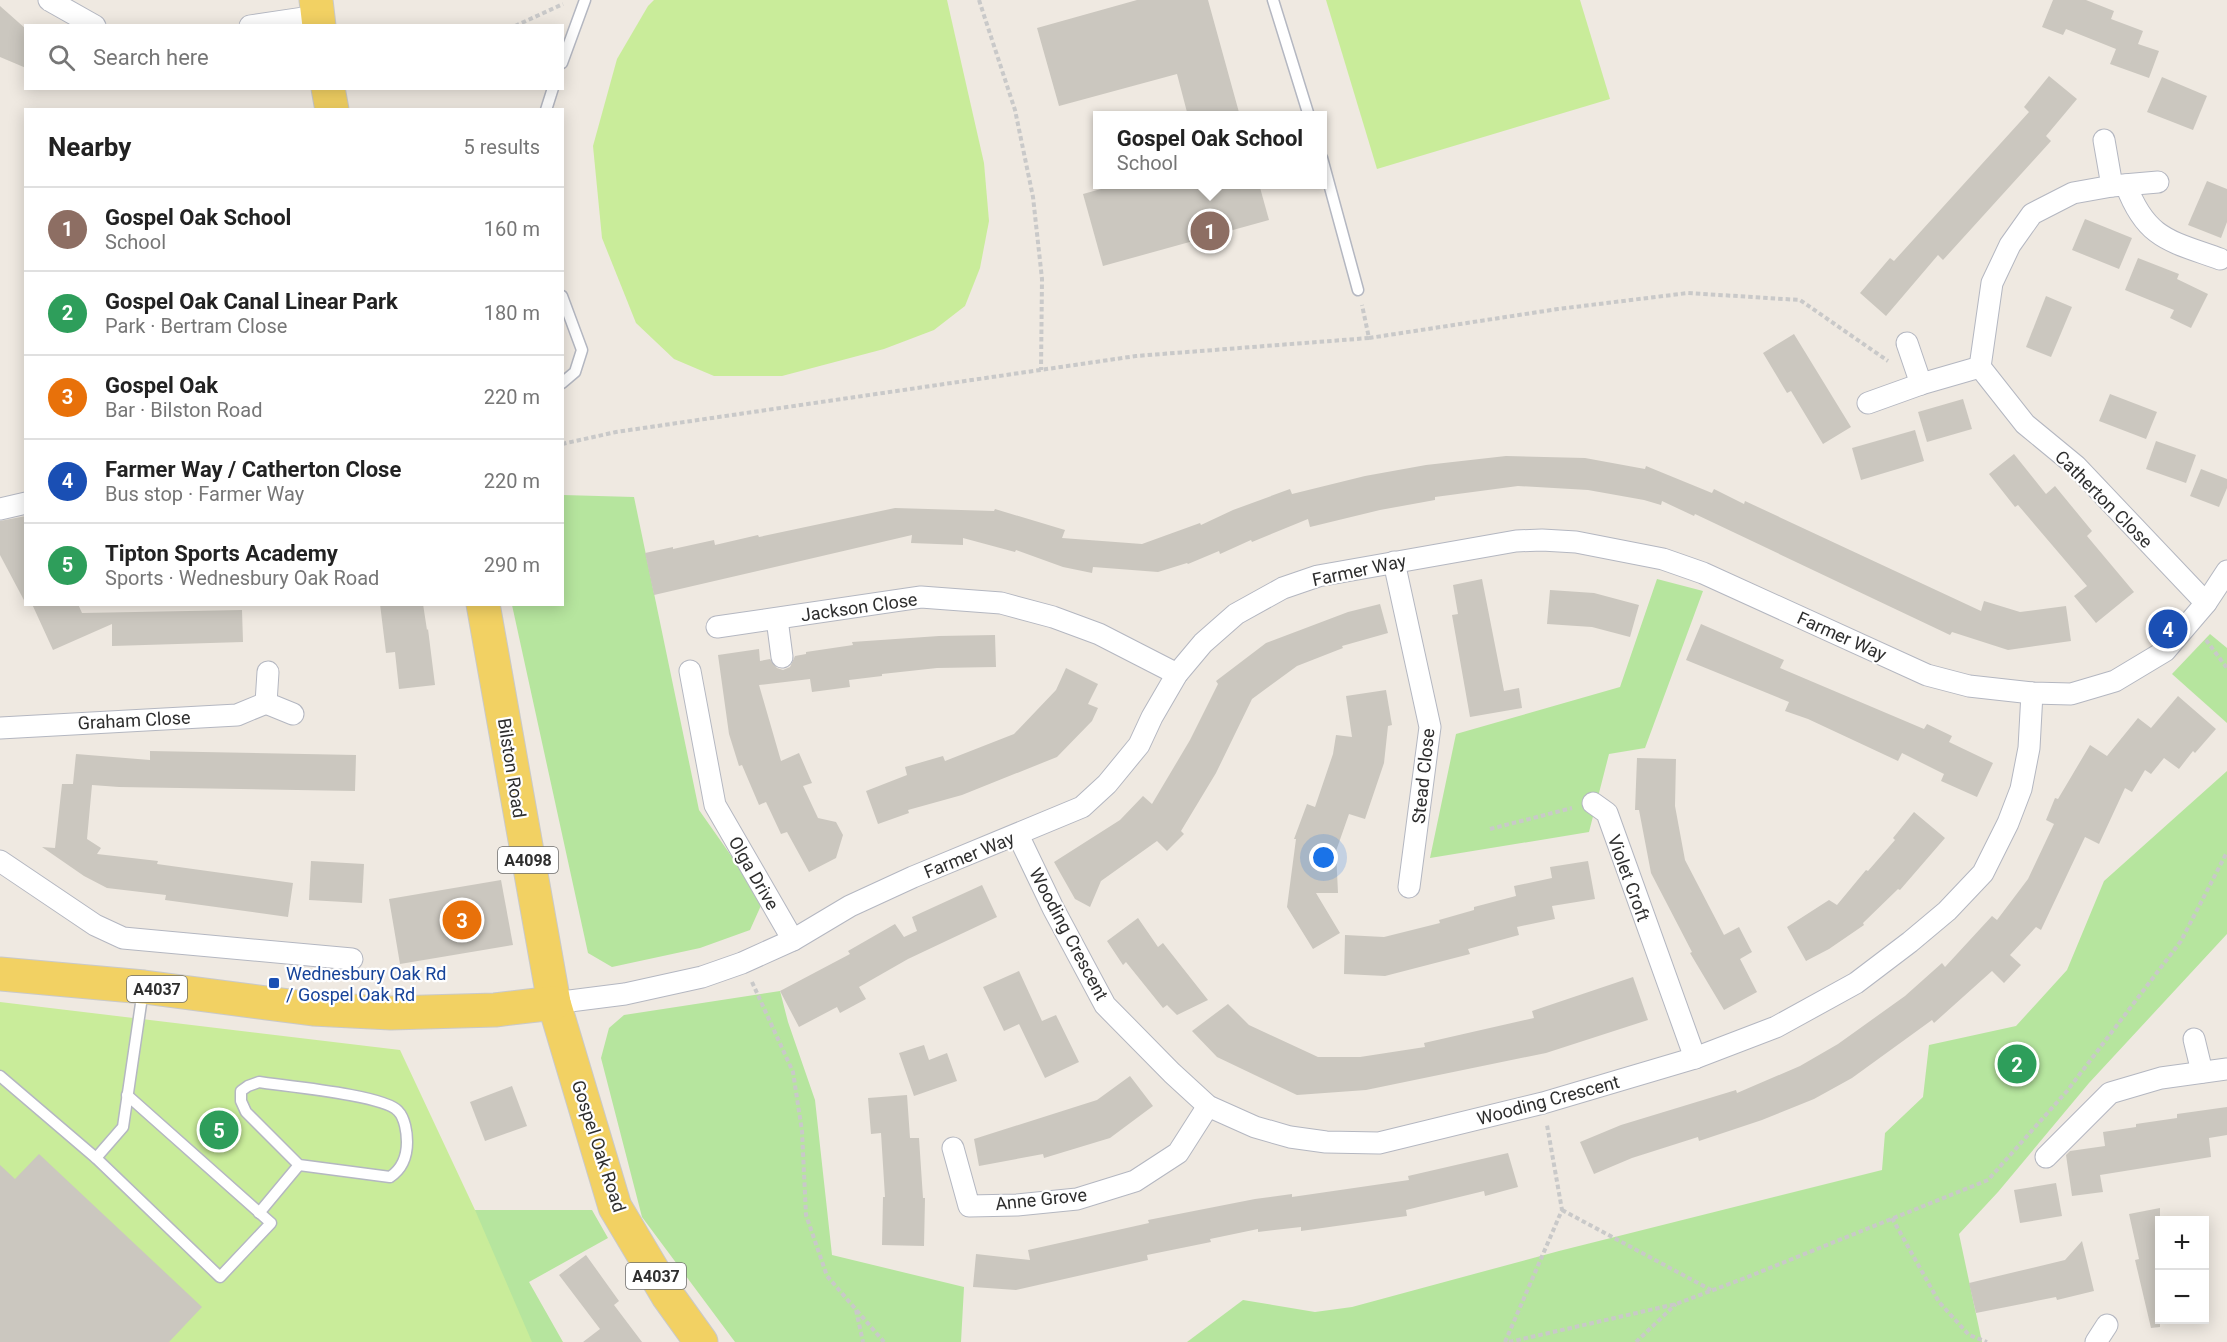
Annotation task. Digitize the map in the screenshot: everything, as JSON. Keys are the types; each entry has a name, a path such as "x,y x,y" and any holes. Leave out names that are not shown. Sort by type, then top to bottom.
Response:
{"main road":[{"path":"328,90 332,108"},
{"name":"Bilston Road","path":"483,606 554,1003"},
{"name":"A4037","path":"0,974 144,987 313,1009 391,1013 495,1010 554,1003"},
{"name":"Gospel Oak Road","path":"554,1003 615,1207 668,1296 701,1342"}],"street":[{"path":"49,0 91,24"},
{"path":"261,24 317,14"},
{"path":"2104,140 2119,185 2144,221 2167,239 2220,259"},
{"path":"1868,403 1921,384 1980,367 1992,283 2010,244 2032,214 2073,193 2119,185 2158,182"},
{"path":"1907,342 1921,384"},
{"name":"Catherton Close","path":"1980,367 2025,424 2076,466 2206,603"},
{"path":"0,509 24,503"},
{"name":"Farmer Way","path":"554,1003 625,994 702,977 742,963 792,940 850,906 913,877 1082,807 1107,784 1139,745 1177,674 1203,643 1236,614 1283,588 1318,576 1516,541 1576,542 1629,551 1703,573 1927,675 1969,687 2071,694 2115,681 2165,651 2206,603 2227,571"},
{"name":"Stead Close","path":"1394,562 1430,727 1409,886"},
{"name":"Jackson Close","path":"717,627 921,597 1001,603 1053,617 1100,634 1177,674"},
{"name":"Jackson Close","path":"777,619 782,657"},
{"name":"Olga Drive","path":"690,671 715,805 792,940"},
{"path":"268,672 266,703 293,714"},
{"name":"Wooding Crescent","path":"1018,835 1053,908 1105,1005 1208,1106 1255,1127 1290,1137 1326,1142 1380,1143 1543,1103 1695,1058 1776,1028 1856,983 1947,911 1983,873 2008,824 2021,789 2029,748 2032,693"},
{"name":"Graham Close","path":"0,728 237,715 266,703"},
{"name":"Violet Croft","path":"1593,802 1607,813 1623,864 1695,1058"},
{"path":"0,861 95,925 123,938 352,959"},
{"path":"2194,1039 2202,1072"},
{"path":"2046,1157 2110,1093 2161,1078 2227,1069"},
{"name":"Anne Grove","path":"953,1148 969,1206 1017,1205 1077,1199 1135,1181 1178,1153 1208,1106"}],"lane":[{"path":"564,58 585,0"},
{"path":"1273,0 1307,111"},
{"path":"547,108 552,90"},
{"path":"1327,173 1358,290"},
{"path":"564,301 582,350 575,372 564,381"},
{"path":"96,1158 123,1127 144,987"},
{"path":"0,1076 96,1158 220,1277 271,1223 127,1095"},
{"path":"259,1082 362,1098 390,1105 399,1111 407,1141 402,1165 398,1172 390,1177 299,1165 246,1112 240,1101 241,1091 248,1086 259,1082"},
{"path":"259,1213 299,1165"}],"path":[{"path":"519,24 573,0"},
{"path":"979,0 1015,110 1033,197 1042,279 1041,370"},
{"path":"1358,290 1369,338"},
{"path":"564,444 627,430 1136,356 1369,338 1558,309 1688,293 1800,300 1921,384"},
{"path":"2191,620 2227,668"},
{"path":"1491,830 1593,802"},
{"path":"1507,1342 1676,1304 1988,1179 2067,1091 2181,941 2227,852"},
{"path":"742,963 793,1072 801,1131 806,1215 827,1276 884,1342"},
{"path":"1507,1342 1562,1210 1543,1103"},
{"path":"1562,1210 1711,1290"},
{"path":"1892,1218 1939,1302 1969,1335 1987,1342"},
{"path":"1636,1342 1676,1304"},
{"path":"856,1308 863,1342"}],"green space":[{"path":"654,0 947,0 984,163 989,221 980,268 965,306 934,330 884,349 782,376 714,376 674,359 636,323 602,238 593,146 617,59 648,6"},
{"path":"1326,0 1580,0 1610,99 1377,169"},
{"path":"564,495 634,497 699,810 763,901 750,930 700,948 612,967 588,953 512,606 564,606"},
{"path":"1657,579 1703,591 1645,748 1609,754 1589,832 1430,858 1456,734 1620,687"},
{"path":"2210,634 2227,648 2227,723 2172,674"},
{"path":"2227,771 2227,934 2089,1083 1998,1192 1959,1234 1982,1342 1187,1342 1243,1300 1315,1312 1352,1307 1559,1251 1882,1170 1885,1133 1923,1097 1929,1045 2016,1026 2067,970 2104,881"},
{"path":"780,991 788,1022 815,1100 832,1255 964,1287 961,1342 735,1342 642,1217 601,1058 609,1028 624,1015"},
{"path":"0,1002 400,1050 475,1210 532,1342 0,1342"},
{"path":"475,1210 592,1210 608,1238 529,1282 563,1342 169,1342"}],"building":[{"path":"1137,0 1208,0 1239,111 1187,111 1177,74 1059,106 1037,28"},
{"path":"2053,0 2086,0 2114,11 2111,19 2143,31 2138,44 2159,51 2149,78 2110,64 2116,49 2066,29 2063,35 2042,27"},
{"path":"0,6 24,27 24,67 0,57"},
{"path":"2049,76 2077,99 2046,136 2051,141 1943,260 1938,255 1886,316 1860,293 1890,258 1894,261 2029,112 2024,107"},
{"path":"2162,77 2207,96 2193,130 2147,112"},
{"path":"2207,181 2227,189 2227,222 2221,238 2188,225"},
{"path":"1101,189 1260,189 1269,220 1103,266 1083,194"},
{"path":"2085,219 2132,238 2119,269 2072,250"},
{"path":"2138,258 2179,274 2177,279 2208,294 2191,328 2170,318 2174,310 2125,290"},
{"path":"2046,296 2072,307 2051,357 2026,347"},
{"path":"1794,334 1851,427 1823,444 1791,391 1787,393 1763,353"},
{"path":"2110,394 2157,412 2146,439 2099,421"},
{"path":"1963,399 1972,429 1927,442 1918,412"},
{"path":"1915,430 1924,461 1861,480 1852,448"},
{"path":"2156,441 2196,455 2186,483 2146,469"},
{"path":"2014,454 2046,494 2055,486 2092,531 2087,536 2134,592 2096,623 2074,596 2087,586 2018,505 2015,507 1989,474"},
{"path":"1506,456 1585,458 1645,469 1646,466 1712,493 1714,489 1744,504 1745,501 1981,611 1984,601 2020,612 2066,606 2071,641 2008,650 1952,632 1950,635 1695,514 1694,516 1662,501 1661,505 1588,490 1518,486 1435,497 1435,500 1380,510 1310,527 1308,519 1220,554 1219,551 1188,564 1158,572 1093,567 1092,573 1063,567 1016,550 1015,552 963,538 963,545 911,543 912,535 654,595 645,553 714,540 715,545 895,508 994,511 995,509 1065,530 1062,538 1142,544 1200,523 1201,525 1233,510 1290,489 1292,494 1365,476 1426,465"},
{"path":"2201,469 2227,479 2227,488 2219,507 2190,496"},
{"path":"24,516 24,600 0,555 0,521"},
{"path":"1482,579 1504,691 1519,688 1522,708 1470,717 1452,615 1458,614 1453,585"},
{"path":"1550,590 1594,593 1639,605 1630,637 1592,627 1547,624"},
{"path":"1380,604 1388,633 1342,646 1343,648 1297,666 1252,699 1216,773 1181,831 1184,834 1167,851 1157,841 1101,881 1090,907 1075,899 1054,862 1120,820 1143,796 1152,804 1190,740 1218,684 1216,681 1266,643 1348,612"},
{"path":"33,606 79,606 82,613 242,610 243,642 112,646 112,624 53,650"},
{"path":"380,606 423,606 435,685 399,689 395,652 386,653"},
{"path":"1701,624 1784,660 1780,668 1924,729 1927,724 1952,736 1949,742 1993,763 1977,797 1941,781 1944,774 1902,753 1898,761 1808,719 1785,711 1789,702 1686,660"},
{"path":"995,635 996,667 937,668 882,674 882,676 849,680 850,687 812,692 810,679 759,685 781,761 799,753 812,783 803,786 818,818 836,822 843,835 836,858 809,872 787,832 781,834 766,802 759,805 742,765 739,766 729,734 718,655 759,649 760,661 770,659 777,668 783,670 790,667 795,656 806,654 806,652 853,645 852,642"},
{"path":"1066,668 1098,684 1088,704 1098,708 1092,721 1057,757 962,795 908,810 909,813 878,824 866,791 907,775 905,767 943,756 945,761 1014,734 1056,690"},
{"path":"1386,690 1392,725 1388,726 1384,763 1365,819 1349,814 1336,851 1338,893 1316,893 1340,933 1313,949 1287,907 1296,839 1294,839 1307,804 1315,807 1333,754 1336,735 1352,737 1346,696"},
{"path":"2178,696 2216,729 2195,753 2193,751 2179,769 2164,758 2151,774 2145,770 2132,792 2125,788 2099,844 2085,837 2041,930 2036,927 2010,955 2021,965 2004,983 1992,971 1934,1023 1932,1020 1852,1078 1814,1099 1762,1120 1699,1141 1698,1137 1632,1158 1594,1174 1580,1142 1621,1125 1736,1090 1737,1093 1800,1066 1838,1044 1905,996 1942,963 1945,967 1992,916 1997,920 2028,879 2054,824 2046,820 2055,798 2058,799 2090,745 2107,756 2138,718 2151,728"},
{"path":"150,751 356,755 355,791 92,785 87,839 101,848 97,854 158,861 157,864 293,883 288,917 165,900 166,895 107,888 84,876 42,847 55,848 62,784 73,784 76,754 150,760"},
{"path":"1637,758 1676,759 1675,806 1685,860 1724,935 1739,927 1752,952 1740,959 1757,992 1724,1010 1690,953 1692,952 1651,873 1639,810 1635,810"},
{"path":"1914,812 1945,838 1900,890 1898,889 1863,923 1864,925 1829,949 1806,961 1787,927 1829,900 1837,905 1895,840 1893,838"},
{"path":"311,861 364,864 362,903 309,900"},
{"path":"1588,861 1595,899 1552,906 1555,919 1517,927 1519,935 1468,949 1470,954 1385,976 1344,974 1345,935 1384,937 1440,923 1439,920 1474,910 1474,907 1516,896 1514,886 1552,878 1550,867"},
{"path":"501,880 513,945 400,964 389,899"},
{"path":"982,885 997,917 908,959 859,987 866,999 840,1013 837,1007 799,1027 780,991 850,954 848,951 895,924 904,937 917,931 912,917"},
{"path":"1138,918 1158,947 1163,943 1208,1000 1177,1015 1167,1005 1163,1008 1126,962 1123,965 1107,941"},
{"path":"1019,971 1042,1021 1056,1015 1079,1062 1045,1078 1019,1024 1004,1031 983,987"},
{"path":"1633,977 1648,1020 1546,1053 1366,1090 1297,1095 1217,1057 1192,1031 1228,1004 1249,1025 1318,1057 1360,1057 1425,1047 1424,1043 1534,1018 1532,1011"},
{"path":"924,1045 929,1060 947,1053 957,1081 914,1096 899,1053"},
{"path":"1130,1076 1153,1106 1110,1138 1044,1158 1043,1154 979,1166 974,1139 1097,1100"},
{"path":"512,1086 527,1126 485,1141 470,1102"},
{"path":"907,1095 910,1138 919,1138 923,1198 925,1198 924,1246 882,1245 883,1197 885,1197 881,1133 871,1134 868,1098"},
{"path":"2227,1107 2227,1135 2209,1138 2211,1157 2100,1175 2103,1192 2072,1196 2066,1155 2070,1151 2105,1146 2103,1132 2177,1118 2177,1114"},
{"path":"1508,1153 1518,1187 1485,1196 1484,1191 1406,1210 1407,1216 1301,1231 1301,1227 1258,1232 1258,1229 1210,1239 1211,1242 1147,1255 1148,1260 1016,1290 973,1287 976,1254 1030,1260 1028,1250 1149,1223 1148,1220 1255,1199 1292,1194 1292,1197 1409,1180 1408,1176"},
{"path":"39,1154 202,1307 169,1342 0,1342 0,1165 15,1179"},
{"path":"2056,1183 2062,1216 2020,1223 2014,1190"},
{"path":"2160,1208 2160,1216 2155,1216 2155,1324 2160,1324 2160,1327 2151,1328 2135,1260 2139,1259 2129,1214"},
{"path":"2082,1241 2094,1291 2057,1300 2056,1297 1976,1313 1969,1283 2065,1260"},
{"path":"586,1255 619,1301 614,1305 642,1342 583,1342 600,1329 559,1275"}],"place":[{"name":"Gospel Oak School","path":"1210,231"},
{"name":"Farmer Way / Catherton Close","path":"2168,629"},
{"name":"Gospel Oak","path":"462,920"},
{"name":"Wednesbury Oak Rd / Gospel Oak Rd","path":"274,983"},
{"name":"Gospel Oak Canal Linear Park","path":"2017,1064"},
{"name":"Tipton Sports Academy","path":"219,1130"}]}
